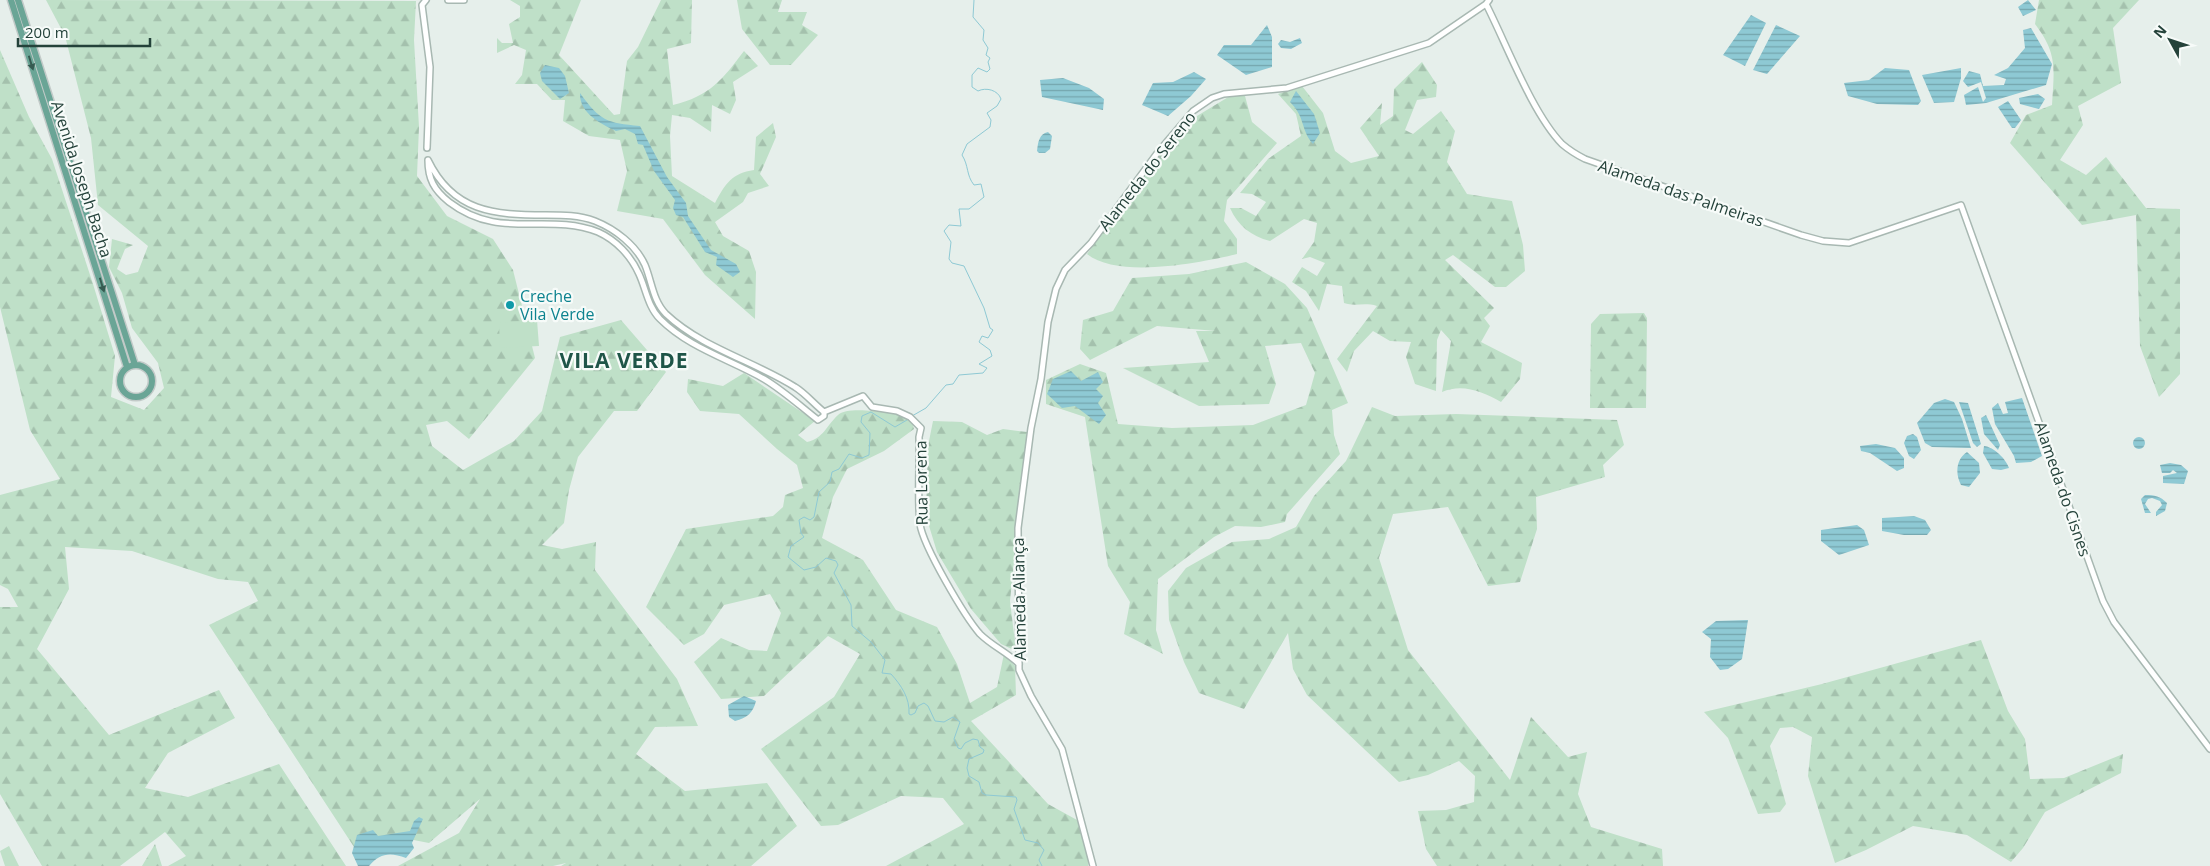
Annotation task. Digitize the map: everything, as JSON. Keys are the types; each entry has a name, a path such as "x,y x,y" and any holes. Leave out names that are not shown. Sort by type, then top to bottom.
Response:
{"main road":[{"name":"Avenida Joseph Bacha","path":"11,0 128,367 119,380 122,390 130,396 140,397 149,391 151,376 145,367 135,365 18,0"},
{"path":"128,367 135,365"}],"street":[{"path":"426,0 422,5 430,67 427,148"},
{"path":"448,0 464,0"},
{"name":"Alameda das Palmeiras","path":"1487,2 1524,83 1550,127 1563,145 1585,159 1794,232 1838,244 1861,239 1961,205"},
{"name":"Alameda do Sereno","path":"1018,528 1030,428 1041,379 1048,322 1059,280 1064,270 1091,243 1177,128 1193,111 1212,98 1231,92 1275,91 1287,88 1429,42 1487,2"},
{"path":"428,160 442,183 464,202 476,208 507,215 583,217 611,228 639,256 645,265 656,299 670,317 698,336 796,388 824,412 824,416 818,420 790,396 763,379 689,342 668,327 652,307 640,274 629,257 607,236 571,225 494,223 462,212 443,197 432,185 428,175 428,160"},
{"name":"Alameda do Cisnes","path":"1961,205 2102,601 2114,622 2210,749"},
{"name":"Rua Lorena","path":"824,412 863,396 872,407 898,411 910,417 922,428 919,437 920,516 923,538 957,600 979,633 993,646 1008,653 1019,664"},
{"name":"Alameda Aliança","path":"1018,528 1019,664 1028,689 1062,750 1093,866"}],"green space":[{"path":"46,0 416,1 414,40 419,127 417,176 447,216 493,239 513,270 535,358 469,439 447,421 426,425 432,446 463,470 514,441 542,411 560,337 621,320 666,372 637,411 614,411 578,457 569,490 564,523 542,545 562,549 596,542 595,570 677,679 698,726 655,727 636,754 685,791 767,783 797,826 751,866 561,866 566,863 553,866 398,866 459,833 480,799 429,843 398,837 356,850 209,625 258,601 248,582 218,579 132,551 65,547 69,589 37,649 109,735 219,690 235,718 168,753 145,788 188,797 279,764 346,866 168,866 186,856 165,832 120,866 42,866 0,794 0,607 18,607 8,589 0,585 0,495 60,479 30,430 0,307 0,50 29,117 52,159 93,284 115,356 111,397 144,410 164,388 158,363 132,328 122,293 109,267 112,239 133,245 125,249 117,269 126,275 138,272 148,246 98,205 91,138 65,36"},
{"path":"510,0 581,0 559,55 614,115 620,114 627,61 638,47 661,0 692,0 691,43 667,49 673,105 706,92 722,78 744,51 758,66 733,82 736,100 730,114 712,105 711,132 690,118 672,115 670,136 672,176 715,203 730,180 740,174 754,170 756,137 773,123 776,137 760,174 769,186 748,193 743,202 715,222 723,236 749,251 756,272 755,319 705,275 663,219 617,211 627,171 620,140 589,136 563,121 565,100 552,100 537,84 515,84 522,75 526,50 514,45 497,53 497,38 502,43 513,43 509,24 520,17 520,6"},
{"path":"737,0 782,0 778,12 807,12 802,25 818,35 791,65 770,65 742,29"},
{"path":"2039,0 2139,0 2113,28 2121,83 2078,106 2083,125 2060,160 2086,175 2106,157 2146,208 2180,209 2180,374 2159,397 2140,346 2136,215 2082,225 2010,143 2026,115 2052,105 2053,62 2048,44 2035,24"},
{"path":"1422,62 1437,85 1436,97 1417,100 1405,130 1413,134 1441,111 1455,131 1447,162 1467,194 1512,201 1523,245 1525,271 1506,287 1495,287 1453,255 1445,260 1494,308 1484,318 1490,326 1481,342 1522,363 1520,379 1501,402 1473,390 1458,388 1442,392 1451,341 1441,330 1437,340 1436,391 1415,384 1406,357 1411,342 1390,341 1373,331 1354,351 1347,372 1337,359 1377,306 1344,303 1342,286 1327,284 1319,311 1306,291 1292,282 1302,267 1317,276 1325,263 1310,257 1302,259 1314,242 1317,223 1304,219 1270,241 1251,233 1241,225 1230,208 1241,208 1256,216 1266,202 1252,194 1240,193 1268,159 1301,136 1296,114 1278,94 1302,86 1323,113 1335,151 1351,163 1379,156 1360,128 1382,103 1380,125 1393,116 1394,89"},
{"path":"1230,96 1245,96 1252,122 1277,143 1227,200 1224,221 1237,239 1237,254 1181,265 1138,267 1118,266 1101,262 1087,254 1174,135 1192,119"},
{"path":"1246,262 1285,284 1307,308 1348,403 1332,410 1334,435 1340,454 1287,514 1285,522 1261,527 1235,526 1214,537 1158,579 1156,630 1163,654 1124,634 1130,602 1108,566 1085,417 1046,404 1046,380 1080,364 1106,373 1118,424 1172,428 1253,425 1306,405 1315,373 1301,343 1265,346 1276,384 1269,404 1199,406 1123,368 1209,362 1196,331 1216,331 1157,326 1090,360 1080,349 1083,320 1113,311 1132,278 1189,274"},
{"path":"1644,313 1647,318 1646,408 1590,408 1591,324 1600,314"},
{"path":"537,320 539,346 500,348 499,323"},
{"path":"744,373 815,421 798,435 807,442 821,435 834,419 843,412 861,410 910,415 914,429 884,451 847,469 833,497 822,538 863,560 896,610 937,627 957,664 970,703 997,687 1004,654 1015,666 1016,695 971,721 1048,804 1077,820 1089,852 1088,866 886,866 964,824 943,798 901,796 838,825 821,826 761,749 834,697 860,654 828,636 764,696 721,699 694,662 721,638 749,650 767,651 781,613 770,594 724,605 704,634 684,645 646,607 686,529 773,516 783,507 785,495 803,488 797,465 739,414 700,411 687,392 688,379 723,386"},
{"path":"1372,407 1395,416 1456,414 1617,420 1624,445 1603,465 1605,477 1536,497 1537,529 1520,582 1488,586 1448,507 1393,514 1379,558 1408,650 1510,780 1531,717 1568,757 1587,752 1578,794 1591,827 1662,849 1663,866 1437,866 1426,849 1418,811 1446,810 1474,802 1475,776 1459,761 1428,775 1399,782 1307,695 1293,669 1288,633 1244,709 1199,693 1184,662 1169,620 1168,591 1186,568 1232,542 1269,539 1296,527 1314,496 1346,461"},
{"path":"933,421 962,422 987,435 1003,429 1027,432 1010,601 1016,651 1001,644 971,609 937,552 926,516 928,446"},
{"path":"1981,640 2008,711 2025,739 2030,779 2064,778 2123,754 2121,773 2045,812 2023,848 2011,862 1967,835 1913,826 1866,850 1835,863 1808,776 1812,737 1793,727 1780,728 1770,746 1786,804 1780,812 1758,814 1728,738 1704,712 1822,684"},
{"path":"155,844 162,866 142,866"},
{"path":"9,846 19,866 5,866 0,851"}],"water":[{"path":"2028,0 2036,10 2023,16 2018,7"},
{"path":"1751,15 1766,23 1745,66 1723,55"},
{"path":"1267,25 1272,37 1272,67 1246,75 1217,55 1224,45 1251,45"},
{"path":"1776,25 1800,36 1767,74 1753,70"},
{"path":"2031,28 2052,64 2046,85 1986,103 1966,105 1964,95 1978,87 1983,102 1986,98 1981,82 1968,87 1963,81 1969,71 1980,74 1983,86 2004,85 2006,79 1994,75 2008,68 2025,48 2023,30"},
{"path":"1300,38 1302,43 1291,49 1281,48 1278,44 1281,40 1290,42"},
{"path":"545,65 559,68 565,76 569,93 560,99 542,81 540,73"},
{"path":"1885,68 1909,70 1921,101 1918,105 1877,104 1848,96 1844,83 1869,80"},
{"path":"1961,68 1961,78 1954,102 1934,103 1922,75"},
{"path":"1194,72 1206,79 1191,96 1168,116 1142,105 1153,83 1173,82"},
{"path":"1063,78 1089,88 1104,99 1103,110 1042,97 1040,80"},
{"path":"1296,91 1314,114 1320,133 1313,144 1306,133 1299,113 1290,102"},
{"path":"580,93 593,110 605,119 620,124 640,126 667,177 686,203 688,216 711,250 736,264 740,272 733,277 716,265 717,257 705,252 683,217 676,215 673,208 675,200 654,171 643,145 638,144 635,134 625,129 616,131 592,117 583,106"},
{"path":"2038,94 2045,99 2039,109 2020,104 2019,98"},
{"path":"2008,101 2021,120 2015,128 2012,128 1998,107"},
{"path":"1048,132 1052,136 1050,149 1045,153 1039,153 1037,151 1040,139"},
{"path":"1071,371 1081,381 1098,372 1103,382 1096,389 1103,396 1098,403 1106,415 1099,424 1075,406 1062,408 1047,394 1053,379"},
{"path":"2022,398 2042,456 2031,462 2016,463 2014,456 1995,424 1992,408 1998,403 2003,414 2008,413 2005,402"},
{"path":"1945,399 1954,402 1962,419 1971,448 1932,447 1925,443 1917,423 1934,403"},
{"path":"1959,402 1968,403 1981,444 1977,447 1973,443"},
{"path":"1986,415 2000,445 1998,450 1984,434 1981,418"},
{"path":"1913,434 1917,437 1921,450 1914,459 1909,456 1904,443 1907,436"},
{"path":"2139,437 2145,443 2139,449 2133,443"},
{"path":"1876,444 1895,448 1904,458 1904,468 1897,471 1870,453 1861,451 1860,446"},
{"path":"1984,446 1999,454 2009,468 2001,470 1992,469 1983,453"},
{"path":"1967,452 1979,463 1980,473 1969,487 1961,485 1957,472 1963,455"},
{"path":"2170,463 2181,465 2188,471 2184,484 2163,483 2163,476 2177,473 2173,470 2170,473 2162,473 2160,465"},
{"path":"2145,495 2157,496 2167,503 2165,511 2156,516 2156,512 2162,505 2160,501 2152,498 2148,499 2145,504 2151,513 2145,513 2141,499"},
{"path":"1914,516 1925,520 1931,530 1927,535 1904,535 1882,531 1882,518"},
{"path":"1857,525 1864,530 1869,545 1839,555 1821,541 1821,530"},
{"path":"1748,620 1742,659 1728,669 1720,670 1710,657 1711,639 1702,632 1716,621"},
{"path":"744,696 756,701 755,705 749,714 735,721 729,717 728,705"},
{"path":"419,817 423,819 412,843 414,848 406,858 390,854 377,858 369,866 358,866 352,853 357,835 373,830 378,836 410,831 414,821"}],"waterway":[{"path":"912,416 926,408 946,385 953,384 959,375 983,373 987,368 979,364 992,356 990,350 979,342 982,336 988,338 993,330 990,328 984,308 964,266 952,263 949,259 951,242 944,231 949,225 961,226 959,209 969,209 984,197 981,184 974,185 971,181 962,155 967,144 990,127 991,120 987,113 997,106 1001,99 997,93 991,90 978,91 972,87 972,75 978,68 987,72 990,69 988,62 990,58 986,55 988,48 983,40 984,30 973,17 974,0"},
{"path":"907,420 895,427 871,412 862,416 861,422 870,433 869,455 862,458 849,454 839,469 832,472 830,482 819,492 814,517 810,520 804,517 799,520 801,533 804,537 791,546 788,557 804,570 816,567 826,558 836,561 838,565 834,573 851,605 852,626 871,642 885,660 882,673 891,674 901,687 908,703 909,714 915,713 918,706 924,703 928,706 935,721 944,722 953,717 960,722 954,739 958,748 961,749 965,743 973,739 978,740 980,747 984,750 983,753 969,759 967,768 969,776 979,782 982,793 986,795 1016,797 1014,809 1025,840 1038,843 1044,850 1039,860 1042,866"}],"place":[{"name":"Creche Vila Verde","path":"510,305"}],"district":[{"name":"VILA VERDE","path":"624,360"}]}
